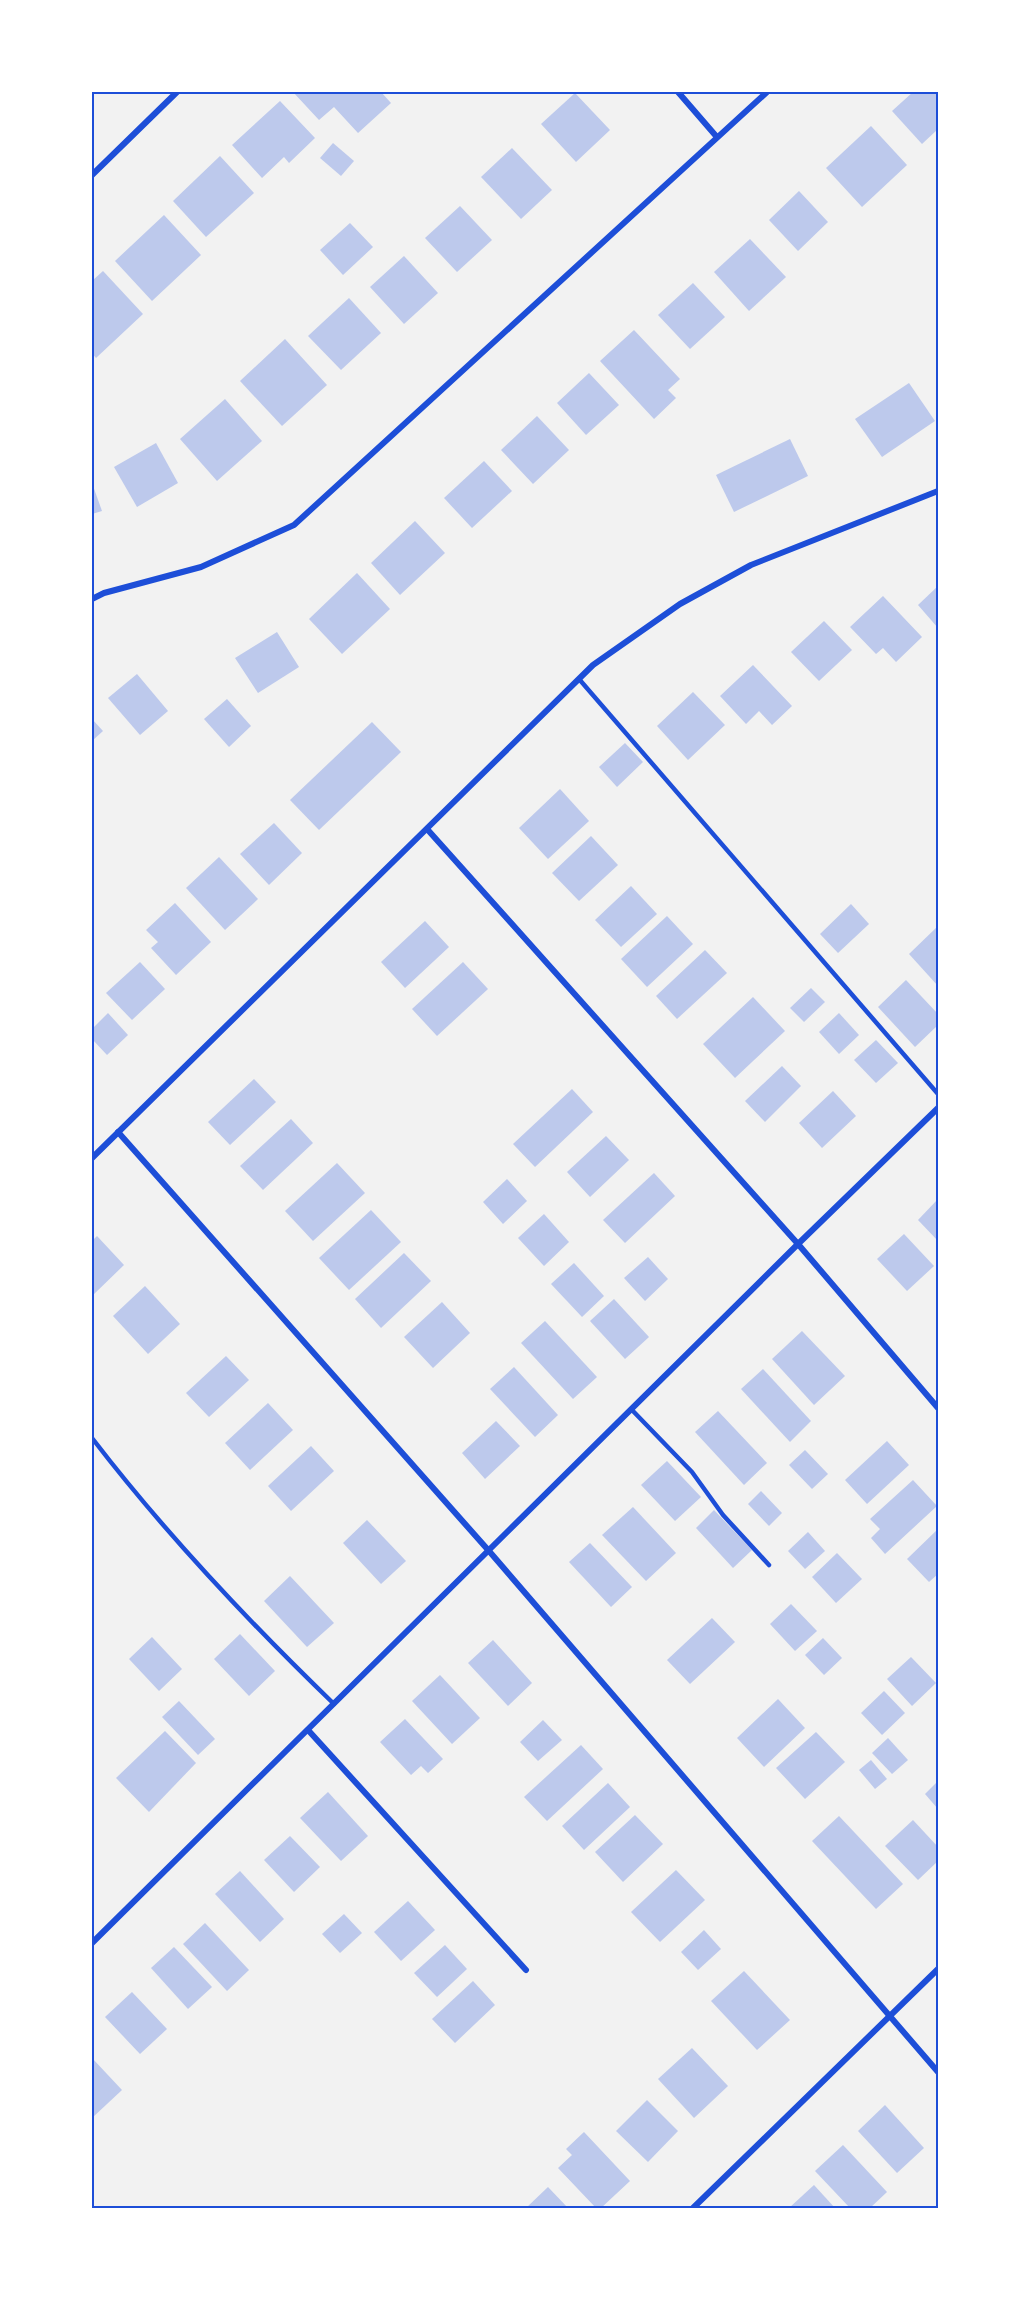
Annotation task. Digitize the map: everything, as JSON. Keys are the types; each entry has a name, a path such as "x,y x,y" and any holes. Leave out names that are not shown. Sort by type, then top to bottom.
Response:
{"street":[{"path":"92,176 177,92"},
{"path":"678,92 716,136"},
{"path":"92,599 104,593 201,567 294,525 716,136 767,92"},
{"path":"92,1158 593,665 680,604 751,565 939,491"},
{"path":"427,829 798,1245 939,1408"},
{"path":"92,1943 939,1108"},
{"path":"118,1132 489,1551 939,2072"},
{"path":"308,1730 526,1970"},
{"path":"693,2208 939,1969"}],"lane":[{"path":"579,679 939,1094"},
{"path":"632,1410 692,1472 723,1515 769,1565"},
{"path":"92,1438 185,1550 286,1657 334,1704"}],"building":[{"path":"293,92 381,92 391,103 358,133 334,107 319,120"},
{"path":"913,92 938,92 938,129 922,144 892,111"},
{"path":"575,93 610,130 576,162 541,124"},
{"path":"280,101 315,138 289,163 284,157 262,178 232,145"},
{"path":"871,126 907,165 862,207 826,168"},
{"path":"333,143 354,161 341,176 320,158"},
{"path":"512,148 552,190 521,219 481,177"},
{"path":"220,156 254,193 206,237 173,201"},
{"path":"799,191 828,222 798,251 769,220"},
{"path":"460,206 492,240 457,272 425,238"},
{"path":"164,215 201,255 152,301 115,261"},
{"path":"350,223 373,247 343,275 320,250"},
{"path":"750,239 786,277 749,311 714,272"},
{"path":"404,256 438,293 404,324 370,287"},
{"path":"103,271 143,314 96,358 92,353 92,281"},
{"path":"693,283 725,317 690,349 658,315"},
{"path":"349,298 381,333 341,370 308,336"},
{"path":"634,330 680,379 668,390 676,398 654,419 600,361"},
{"path":"285,339 327,385 282,426 240,381"},
{"path":"589,373 619,405 586,435 557,403"},
{"path":"909,383 935,421 882,457 855,419"},
{"path":"225,399 262,441 217,481 180,439"},
{"path":"537,416 569,450 533,484 501,450"},
{"path":"790,439 808,476 734,512 716,475"},
{"path":"156,443 178,483 137,507 114,467"},
{"path":"484,461 512,491 472,528 444,498"},
{"path":"92,483 102,511 92,514"},
{"path":"415,521 445,553 400,595 371,563"},
{"path":"357,573 390,609 342,654 309,619"},
{"path":"938,586 938,628 918,605"},
{"path":"883,596 922,637 896,662 883,648 876,654 850,627"},
{"path":"824,621 852,650 819,681 791,652"},
{"path":"277,632 299,667 258,693 235,658"},
{"path":"753,665 792,706 772,725 759,711 746,724 720,696"},
{"path":"137,674 168,711 140,735 108,698"},
{"path":"693,692 725,725 688,760 657,726"},
{"path":"227,699 251,726 229,747 204,719"},
{"path":"92,719 103,731 92,741"},
{"path":"372,722 401,752 319,830 290,800"},
{"path":"625,743 643,762 617,787 599,767"},
{"path":"560,789 589,821 548,859 519,828"},
{"path":"274,823 302,853 269,885 240,854"},
{"path":"591,836 618,865 579,901 552,873"},
{"path":"219,857 258,899 225,930 186,888"},
{"path":"631,886 657,914 621,947 595,920"},
{"path":"175,903 211,942 176,975 151,948 158,942 146,930"},
{"path":"851,904 869,924 838,953 820,934"},
{"path":"667,916 693,944 647,987 621,959"},
{"path":"425,921 449,947 405,988 381,962"},
{"path":"937,927 938,929 938,986 909,954"},
{"path":"705,950 727,973 677,1019 656,996"},
{"path":"140,962 165,989 132,1020 106,993"},
{"path":"463,962 488,989 437,1036 412,1009"},
{"path":"906,980 938,1014 938,1025 915,1047 878,1007"},
{"path":"811,988 825,1002 804,1022 790,1008"},
{"path":"753,997 785,1031 735,1078 703,1044"},
{"path":"108,1013 128,1035 107,1055 92,1039 92,1029"},
{"path":"839,1013 859,1035 839,1054 819,1032"},
{"path":"876,1040 898,1063 876,1083 854,1060"},
{"path":"782,1066 801,1086 765,1122 745,1101"},
{"path":"254,1079 276,1102 230,1145 208,1122"},
{"path":"572,1089 593,1112 535,1167 513,1144"},
{"path":"833,1091 856,1116 822,1148 799,1123"},
{"path":"291,1119 313,1143 263,1190 240,1166"},
{"path":"606,1136 629,1160 590,1197 567,1172"},
{"path":"337,1163 365,1193 313,1241 285,1211"},
{"path":"654,1173 675,1196 625,1243 603,1220"},
{"path":"507,1179 527,1201 503,1224 483,1202"},
{"path":"938,1199 938,1241 918,1220"},
{"path":"371,1210 401,1242 349,1290 319,1258"},
{"path":"544,1214 569,1242 544,1266 518,1238"},
{"path":"904,1234 934,1266 907,1291 877,1259"},
{"path":"97,1236 124,1265 92,1296 92,1241"},
{"path":"404,1253 431,1281 381,1328 355,1299"},
{"path":"648,1257 668,1279 645,1301 624,1278"},
{"path":"574,1263 604,1296 582,1317 551,1284"},
{"path":"145,1286 180,1324 148,1354 113,1316"},
{"path":"614,1299 649,1337 625,1359 590,1321"},
{"path":"442,1302 470,1333 433,1368 404,1337"},
{"path":"545,1321 597,1377 573,1399 521,1343"},
{"path":"802,1331 845,1376 814,1405 772,1359"},
{"path":"226,1356 249,1380 209,1417 186,1393"},
{"path":"514,1367 558,1415 535,1437 490,1389"},
{"path":"763,1369 811,1421 790,1442 741,1389"},
{"path":"268,1403 293,1430 250,1470 225,1443"},
{"path":"718,1411 767,1463 744,1485 695,1432"},
{"path":"496,1421 520,1446 485,1479 462,1453"},
{"path":"887,1441 909,1465 867,1504 845,1480"},
{"path":"311,1446 334,1471 291,1511 268,1486"},
{"path":"805,1450 828,1474 812,1489 789,1465"},
{"path":"667,1461 701,1497 675,1521 641,1485"},
{"path":"913,1480 937,1506 885,1554 871,1538 880,1529 870,1519"},
{"path":"761,1491 782,1513 769,1526 748,1504"},
{"path":"633,1507 676,1553 646,1581 602,1535"},
{"path":"714,1510 752,1550 733,1568 696,1528"},
{"path":"367,1520 406,1561 381,1584 343,1543"},
{"path":"938,1529 938,1574 929,1582 907,1559"},
{"path":"808,1532 825,1551 805,1569 788,1551"},
{"path":"590,1543 632,1587 611,1607 569,1562"},
{"path":"837,1553 862,1579 836,1603 812,1577"},
{"path":"290,1576 334,1623 307,1647 264,1601"},
{"path":"791,1604 817,1631 795,1651 770,1624"},
{"path":"712,1618 735,1642 690,1684 667,1660"},
{"path":"240,1634 275,1671 249,1696 214,1659"},
{"path":"152,1637 182,1669 159,1691 129,1659"},
{"path":"823,1638 842,1658 824,1675 805,1655"},
{"path":"493,1640 532,1683 508,1706 468,1663"},
{"path":"911,1657 936,1683 912,1706 887,1679"},
{"path":"440,1675 480,1718 452,1744 412,1701"},
{"path":"884,1691 905,1713 882,1735 861,1713"},
{"path":"778,1699 805,1728 764,1767 737,1738"},
{"path":"179,1701 215,1739 198,1755 162,1717"},
{"path":"405,1719 443,1759 428,1773 421,1766 411,1775 380,1742"},
{"path":"543,1720 562,1740 538,1761 520,1742"},
{"path":"165,1731 196,1763 149,1812 116,1778"},
{"path":"816,1732 845,1762 805,1799 776,1768"},
{"path":"888,1738 908,1760 892,1774 872,1753"},
{"path":"581,1745 603,1769 547,1821 524,1797"},
{"path":"871,1760 887,1779 875,1789 859,1770"},
{"path":"938,1781 938,1809 925,1794"},
{"path":"608,1783 630,1807 584,1850 562,1826"},
{"path":"328,1792 368,1836 341,1861 300,1818"},
{"path":"635,1815 663,1844 623,1882 595,1852"},
{"path":"839,1816 903,1884 876,1909 812,1841"},
{"path":"913,1820 938,1847 938,1861 918,1880 885,1846"},
{"path":"290,1836 320,1867 294,1892 264,1860"},
{"path":"676,1870 705,1900 660,1942 631,1912"},
{"path":"240,1871 284,1919 260,1942 215,1894"},
{"path":"408,1901 435,1930 401,1961 374,1932"},
{"path":"344,1914 362,1933 340,1953 322,1934"},
{"path":"205,1923 249,1970 227,1991 183,1944"},
{"path":"704,1930 721,1949 698,1970 681,1952"},
{"path":"445,1945 467,1969 437,1997 414,1973"},
{"path":"174,1947 212,1987 188,2009 151,1968"},
{"path":"744,1971 790,2020 757,2050 711,2001"},
{"path":"473,1981 495,2005 455,2043 432,2019"},
{"path":"132,1992 167,2029 140,2054 105,2017"},
{"path":"692,2048 728,2086 694,2118 658,2079"},
{"path":"92,2058 122,2090 92,2118"},
{"path":"647,2100 678,2131 648,2162 616,2131"},
{"path":"885,2105 924,2148 897,2173 858,2131"},
{"path":"584,2132 630,2181 601,2208 596,2208 558,2168 572,2155 566,2149"},
{"path":"843,2145 887,2192 870,2208 850,2208 815,2171"},
{"path":"814,2185 835,2208 789,2208"},
{"path":"548,2187 568,2208 526,2208"}]}
